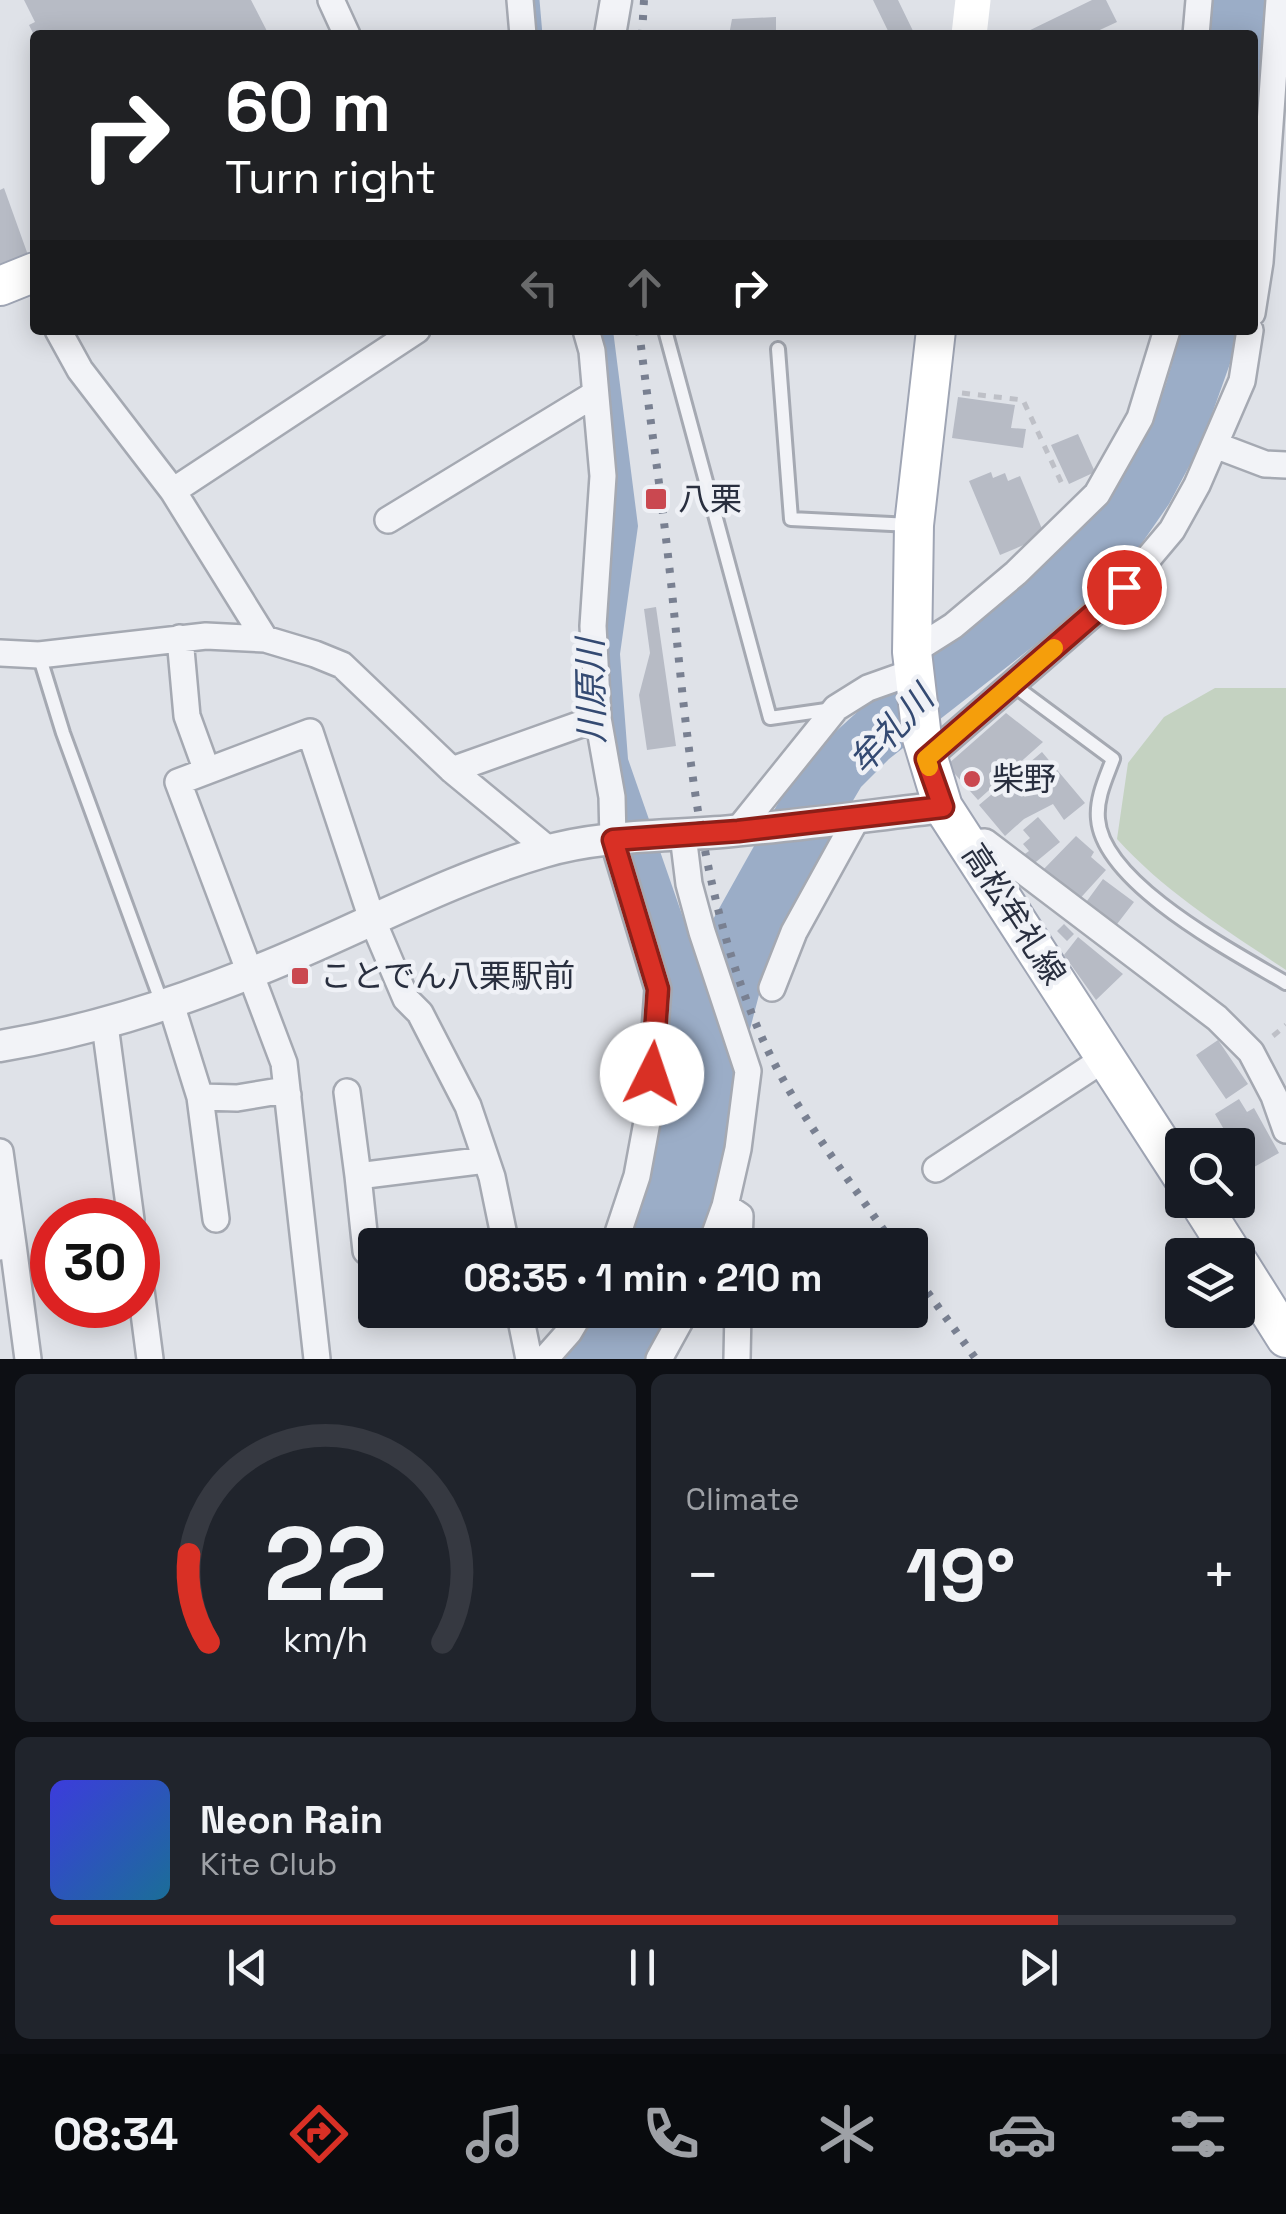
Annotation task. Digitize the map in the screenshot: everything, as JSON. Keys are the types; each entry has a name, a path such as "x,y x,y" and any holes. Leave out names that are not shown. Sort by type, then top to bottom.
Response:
{"main road":[{"path":"970,30 973,0"},
{"name":"高松牟礼線","path":"935,335 914,526 913,670 924,748 943,807 1165,1149"},
{"path":"1255,1289 1286,1338"}],"street":[{"path":"332,0 344,30"},
{"path":"520,0 523,30"},
{"path":"611,30 616,0"},
{"path":"1196,30 1199,0"},
{"path":"1258,251 1280,52 1279,0"},
{"path":"61,335 80,370 172,491 265,639"},
{"path":"172,491 409,335"},
{"path":"588,335 602,476 593,626 598,718 621,840 658,989 649,1111 636,1176 619,1228"},
{"path":"1126,402 1134,392 1151,335"},
{"path":"738,831 836,708 868,688 913,670 952,626 1060,533 1096,494 1140,418 1165,335"},
{"path":"924,748 1012,684 1124,587 1172,530 1198,485 1242,381 1249,335"},
{"path":"388,520 595,394"},
{"path":"1215,445 1265,464 1286,465"},
{"path":"0,653 39,654 206,636 265,639 342,665 452,770 549,850"},
{"path":"180,638 187,716 208,771"},
{"path":"452,770 598,718"},
{"path":"317,1359 284,1063 178,782 310,732 372,919 406,999 420,1013 468,1106 502,1228"},
{"path":"0,1046 105,1025 167,1005 250,974 495,866 549,850 943,807"},
{"path":"772,988 794,932 858,816"},
{"path":"683,835 702,932 748,1070 738,1149 717,1228"},
{"path":"967,843 985,842 1217,1018 1252,1052 1286,1130"},
{"path":"167,1005 200,1097 216,1219"},
{"path":"105,1025 128,1198"},
{"path":"936,1169 1107,1056"},
{"path":"200,1097 238,1098 278,1090 288,1095"},
{"path":"347,1092 364,1228"},
{"path":"0,1152 6,1246 28,1359"},
{"path":"358,1176 486,1160"},
{"path":"725,1206 740,1216 740,1228"},
{"path":"146,1328 150,1359"},
{"path":"523,1328 529,1359"},
{"path":"545,1359 571,1328"},
{"path":"659,1359 676,1328"},
{"path":"737,1359 738,1328"}],"lane":[{"path":"666,335 770,718 836,708"},
{"path":"778,348 791,519 914,526"},
{"path":"39,654 62,733 167,1005"},
{"path":"1012,684 1113,759 1100,792 1098,819 1105,846 1124,870 1158,902 1208,938 1286,983"}],"path":[{"path":"929,390 1023,400 1062,484"}],"green space":[{"path":"1215,688 1286,688 1286,970 1176,894 1117,839 1128,763 1164,717"}],"water":[{"path":"1209,0 1271,0 1258,176 1258,30 1207,30"},
{"name":"牟礼川","path":"598,335 614,335 638,526 620,654 628,759 695,952 782,796 811,756 864,706 1032,572 1082,524 1125,469 1158,405 1178,335 1240,335 1202,442 1169,504 1133,556 1086,605 889,759 861,787 835,831 760,991 738,1075 721,1190 708,1228 633,1228 655,1147 664,1090 670,998 635,875 608,724 605,621 614,461 607,376"},
{"path":"580,1328 662,1328 644,1359 558,1359"}],"building":[{"path":"24,0 251,0 266,30 32,30 29,25 35,22"},
{"path":"873,0 898,0 913,30 888,30"},
{"path":"1092,0 1106,0 1117,22 1100,30 1030,30"},
{"path":"776,17 776,30 730,30 732,19"},
{"path":"4,188 28,255 0,265 0,190"},
{"path":"958,397 1015,405 1011,428 1026,429 1023,448 952,438"},
{"path":"1078,434 1095,472 1069,484 1051,445"},
{"path":"991,472 993,478 1005,473 1008,481 1020,476 1045,536 1000,555 969,481"},
{"path":"656,607 676,746 647,750 639,695 650,653 644,609"},
{"path":"1006,713 1043,742 978,800 947,765"},
{"path":"1042,752 1085,803 1064,820 1053,804 1024,819 1005,836 979,805"},
{"path":"1038,817 1060,842 1031,866 1022,856 1029,851 1023,844 1030,838 1023,830"},
{"path":"1076,836 1106,870 1075,904 1040,873"},
{"path":"1103,879 1134,902 1114,928 1084,905"},
{"path":"1064,924 1074,934 1067,941 1057,931"},
{"path":"1078,937 1123,974 1096,1000 1064,955"},
{"path":"1218,1040 1248,1084 1226,1099 1196,1055"},
{"path":"1239,1099 1247,1112 1254,1108 1279,1153 1255,1166 1255,1128 1223,1128 1215,1114"}],"waterway":[{"name":"川原川","path":"535,0 538,30"}],"railway":[{"path":"642,30 644,0"},
{"path":"640,335 692,770 725,935 742,988 776,1067 882,1228"},
{"path":"928,1293 976,1359"}],"slow traffic":[{"path":"929,767 926,759 1054,648"}],"place":[{"name":"八栗","path":"656,499"},
{"name":"柴野","path":"972,779"},
{"name":"ことでん八栗駅前","path":"300,976"}],"route":[{"path":"652,1074 658,989 613,840 738,831 943,807 926,759 1124,587"}]}
